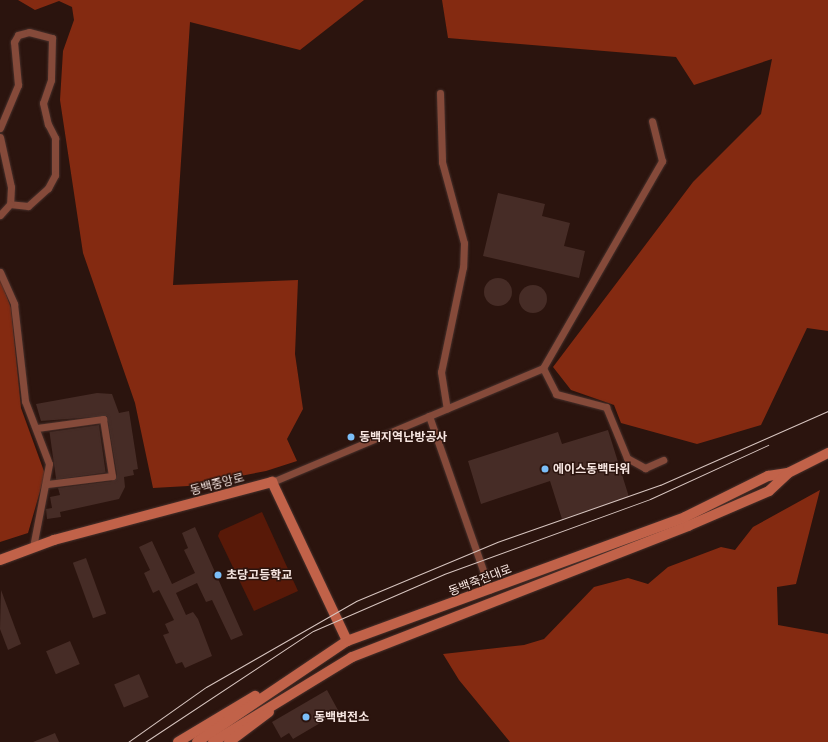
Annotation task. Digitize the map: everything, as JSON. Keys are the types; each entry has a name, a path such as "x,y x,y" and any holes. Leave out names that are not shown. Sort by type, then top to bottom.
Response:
{"main road":[{"name":"동백죽전대로","path":"197,742 282,683 347,641 490,590 685,517 768,476 788,473 828,454"},
{"name":"동백죽전대로","path":"213,742 352,657 688,526 769,491 788,473"},
{"name":"동백중앙로","path":"0,560 34,546 272,482"},
{"path":"272,482 347,641"},
{"path":"178,742 237,705 282,683"},
{"path":"229,742 291,695"}],"street":[{"path":"0,128 18,85 14,42 18,35 29,32 52,38 51,80 43,103 48,124 55,138 55,175 48,188 28,206 10,204"},
{"path":"440,93 442,162 464,243 463,267 441,372 448,409"},
{"path":"272,482 543,368 662,161 652,121"},
{"path":"0,137 10,174 10,204 0,215"},
{"path":"0,272 14,304 25,401 37,428 49,464 47,484 34,546"},
{"path":"543,368 556,394 606,407 627,458 645,468 663,460"},
{"path":"429,416 490,590"},
{"path":"37,428 103,419 112,476 47,484"}],"shaded area":[{"path":"18,0 364,0 300,50 190,22 173,285 298,280 295,354 303,409 287,439 297,461 266,471 188,486 153,488 135,403 83,253 60,100 63,51 74,20 72,7 59,1 35,10"},
{"path":"442,0 828,0 828,331 807,328 761,425 697,444 621,423 614,405 571,390 553,367 693,182 761,114 772,59 694,85 676,57 448,38"},
{"path":"0,278 11,308 21,408 45,474 28,533 0,542"},
{"path":"820,490 796,584 777,587 778,625 828,634 828,742 510,742 459,680 443,654 524,645 544,639 594,587 628,578 648,584 668,567 721,547 735,550 753,527"},
{"path":"262,512 298,591 254,611 218,536 220,531"}],"building":[{"path":"498,193 545,204 542,216 570,223 564,246 585,251 579,278 483,256"},
{"path":"498,278 508,282 512,292 508,302 498,306 488,302 484,292 488,282"},
{"path":"533,285 543,289 547,299 543,309 533,313 523,309 519,299 523,289"},
{"path":"97,393 112,394 119,413 129,411 138,469 133,470 134,475 124,477 125,487 119,499 60,512 61,517 47,519 46,509 52,508 50,497 60,495 58,488 113,481 117,475 107,416 41,421 36,404"},
{"path":"99,425 106,473 56,479 49,432"},
{"name":"에이스동백타워","path":"608,430 629,497 562,519 550,481 481,504 468,461 558,432 562,444"},
{"path":"195,527 243,635 231,640 212,600 206,602 197,583 176,593 186,615 193,612 198,619 212,656 185,668 182,662 176,664 163,635 169,633 165,624 174,620 159,590 153,593 144,573 150,570 139,547 152,541 172,584 195,573 184,550 188,548 182,533"},
{"path":"86,558 106,613 93,618 73,563"},
{"path":"1,590 21,644 8,650 0,629"},
{"path":"70,641 80,664 56,674 46,651"},
{"path":"139,674 149,697 124,708 114,685"},
{"name":"동백변전소","path":"327,690 339,712 293,739 289,733 281,738 272,722"},
{"path":"55,733 59,742 33,742"}],"tram line":[{"path":"128,742 206,687 356,601 497,542 660,485 828,411"},
{"path":"145,742 313,631 444,574 650,499 768,445"}],"place":[{"name":"동백지역난방공사","path":"351,437"},
{"name":"에이스동백타워","path":"545,469"},
{"name":"초당고등학교","path":"218,575"},
{"name":"동백변전소","path":"306,717"}]}
